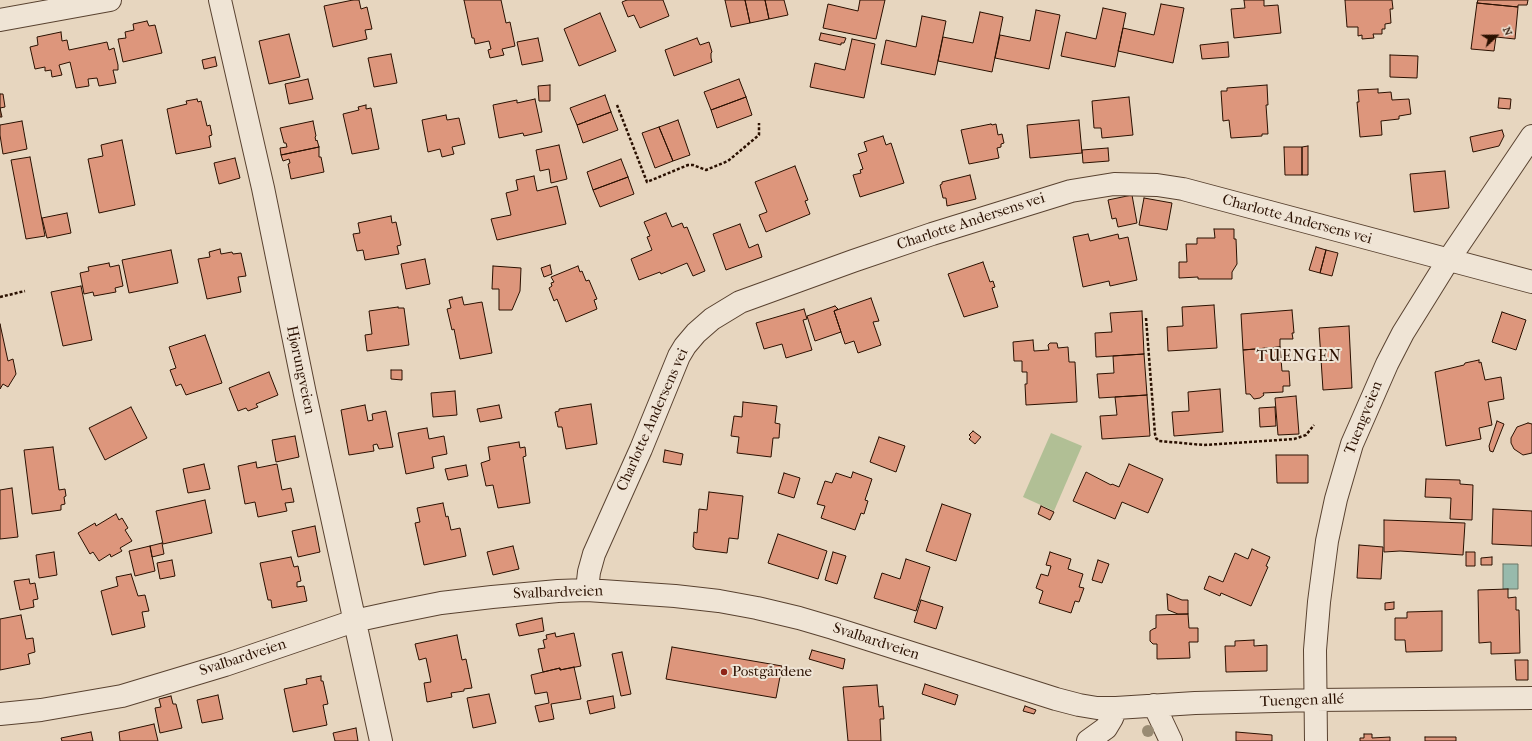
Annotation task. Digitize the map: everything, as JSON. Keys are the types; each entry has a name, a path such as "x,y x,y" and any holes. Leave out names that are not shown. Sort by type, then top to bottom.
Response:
{"street":[{"path":"10,12 110,0"},
{"name":"Hjørungveien","path":"220,0 263,188 306,399 381,741"},
{"name":"Tuengveien","path":"1316,741 1316,650 1319,602 1327,541 1342,474 1352,444 1387,364 1403,333 1449,260 1532,136"},
{"name":"Charlotte Andersens vei","path":"587,590 589,572 594,554 641,449 679,356 684,346 696,332 712,319 740,302 853,261 1052,196 1071,191 1114,184 1157,185 1183,189 1532,282"},
{"name":"Svalbardveien","path":"0,714 62,707 122,696 218,667 354,621 441,603 522,594 587,590 675,596 719,601 757,608 826,626 1056,699 1079,705 1116,708"},
{"name":"Tuengen allé","path":"1116,708 1154,705 1315,700 1532,698"},
{"path":"1154,705 1171,741"},
{"path":"1088,741 1106,728 1116,708"}],"path":[{"path":"617,105 647,182 688,165 693,165 706,170 728,161 759,135 759,123"},
{"path":"0,297 25,291"},
{"path":"1146,318 1154,434 1159,441 1204,445 1294,439 1306,434 1314,425"}],"shaded area":[{"path":"1051,433 1082,446 1054,511 1023,497"},
{"path":"1503,564 1518,564 1518,589 1503,589"}],"building":[{"path":"359,0 361,9 367,7 372,29 365,30 367,39 333,47 324,6"},
{"path":"464,0 501,0 506,23 510,22 515,46 502,49 504,55 490,58 488,50 491,49 489,41 475,44 474,38 472,38"},
{"path":"627,0 663,0 669,16 640,28 634,15 628,17 622,2"},
{"path":"725,0 745,0 750,23 731,27"},
{"path":"745,0 765,0 769,19 750,23"},
{"path":"765,0 784,0 788,15 769,19"},
{"path":"860,0 885,0 876,39 823,28 828,4 858,11"},
{"path":"1244,0 1264,0 1264,6 1278,5 1281,33 1234,38 1231,9 1245,8"},
{"path":"1345,0 1392,0 1393,9 1390,9 1391,23 1385,24 1385,29 1382,29 1382,34 1373,34 1374,38 1362,39 1362,35 1358,36 1358,27 1347,27"},
{"path":"1478,0 1528,0 1527,5 1518,5 1518,7 1477,3"},
{"path":"1477,3 1518,7 1515,39 1496,37 1494,51 1471,49"},
{"path":"1161,4 1184,8 1173,63 1118,51 1123,28 1154,35"},
{"path":"1103,8 1126,13 1115,67 1061,56 1066,32 1096,39"},
{"path":"1036,10 1060,15 1049,69 995,58 1000,35 1030,41"},
{"path":"980,12 1003,17 992,72 938,61 943,37 973,43"},
{"path":"600,13 616,51 579,66 564,29"},
{"path":"922,16 946,21 935,75 881,64 886,40 916,47"},
{"path":"147,21 149,26 155,25 162,53 123,62 118,39 126,38 125,32 134,30 133,24"},
{"path":"61,32 62,41 67,40 69,50 107,42 109,50 114,48 118,65 118,70 113,70 116,83 99,86 97,78 88,79 89,86 76,88 70,62 59,65 62,75 52,77 51,70 45,71 45,67 35,69 30,47 38,45 37,37"},
{"path":"821,33 846,38 844,43 841,43 841,45 819,40"},
{"path":"289,34 300,77 269,84 259,41"},
{"path":"538,38 543,61 522,65 517,42"},
{"path":"697,38 700,45 709,42 712,52 712,62 674,76 665,50"},
{"path":"852,39 875,44 864,98 810,87 815,63 845,70"},
{"path":"1228,42 1229,57 1202,59 1200,45"},
{"path":"391,54 397,83 374,87 368,58"},
{"path":"1390,55 1418,56 1417,78 1390,77"},
{"path":"215,57 217,66 204,69 202,60"},
{"path":"308,79 313,99 289,104 285,84"},
{"path":"739,79 746,97 711,110 704,92"},
{"path":"550,85 550,101 539,101 538,86"},
{"path":"1267,85 1268,105 1266,105 1268,134 1262,134 1262,136 1231,138 1229,120 1223,121 1221,91 1227,91 1227,88"},
{"path":"1378,89 1378,93 1391,92 1392,100 1409,99 1411,114 1399,116 1399,119 1381,121 1382,135 1360,137 1357,102 1359,102 1358,90"},
{"path":"0,94 3,94 5,107 0,108"},
{"path":"605,95 611,112 577,125 570,108"},
{"path":"746,97 752,115 717,128 711,110"},
{"path":"1129,97 1133,135 1102,138 1101,128 1094,128 1092,101"},
{"path":"1499,98 1511,99 1510,109 1498,108"},
{"path":"197,99 198,102 201,101 207,126 210,125 212,135 209,136 211,147 176,154 167,109 187,104 186,101"},
{"path":"535,99 542,132 524,136 523,133 499,138 493,105 517,100 517,103"},
{"path":"366,105 366,109 371,108 379,149 352,154 343,114 359,110 358,107"},
{"path":"611,112 618,130 583,143 577,125"},
{"path":"446,115 447,120 459,118 465,144 452,147 454,154 442,157 440,149 428,152 422,120"},
{"path":"678,120 690,155 673,161 659,127"},
{"path":"1079,120 1082,153 1030,158 1027,125"},
{"path":"22,121 27,149 3,154 0,125"},
{"path":"313,121 315,137 319,147 281,155 280,148 287,147 286,143 284,143 280,128"},
{"path":"996,124 998,135 1002,134 1004,143 1001,144 1001,147 997,148 999,158 969,164 961,130"},
{"path":"659,127 673,161 655,168 642,133"},
{"path":"1502,130 1504,136 1499,146 1473,152 1470,137"},
{"path":"883,136 886,145 891,143 904,183 860,197 853,175 861,173 860,170 863,169 858,154 867,151 864,142"},
{"path":"122,140 135,205 99,213 88,159 103,156 101,145"},
{"path":"559,145 567,179 551,183 549,169 540,171 536,150"},
{"path":"1308,146 1308,175 1302,175 1302,147"},
{"path":"319,147 319,157 321,157 324,172 291,179 288,164 290,163 289,159 283,161 281,155"},
{"path":"1284,147 1302,147 1302,175 1285,175"},
{"path":"1108,148 1109,161 1083,163 1082,150"},
{"path":"30,157 45,236 26,239 11,160"},
{"path":"235,158 240,178 219,184 214,163"},
{"path":"621,159 628,177 593,190 587,172"},
{"path":"795,166 808,200 805,201 810,214 766,232 759,215 767,212 755,182"},
{"path":"1445,171 1449,208 1414,212 1410,174"},
{"path":"970,175 976,199 947,206 946,198 943,198 940,185 942,182"},
{"path":"534,176 537,191 557,186 566,224 497,240 491,219 511,215 506,193 518,190 516,180"},
{"path":"628,177 634,194 600,207 593,190"},
{"path":"1132,195 1137,223 1118,227 1116,218 1112,219 1108,200"},
{"path":"1144,198 1172,203 1167,230 1139,225"},
{"path":"67,213 71,233 47,238 42,218"},
{"path":"666,213 672,227 682,223 684,228 687,227 705,271 693,276 687,263 661,274 660,272 639,280 631,259 652,250 647,237 650,236 644,222"},
{"path":"391,216 392,223 396,222 401,245 397,246 399,254 365,260 363,250 357,251 353,234 360,233 358,223"},
{"path":"740,224 749,248 758,244 762,257 726,270 713,234"},
{"path":"1214,229 1234,229 1237,264 1232,272 1232,279 1198,279 1198,277 1179,278 1179,262 1187,262 1186,244 1197,244 1197,238 1215,238"},
{"path":"1088,234 1090,241 1118,234 1119,239 1128,237 1137,280 1110,286 1109,281 1083,287 1073,237"},
{"path":"1316,247 1326,250 1320,273 1309,270"},
{"path":"220,249 221,254 232,252 233,254 241,253 246,276 238,277 241,292 207,299 198,259 210,257 209,252"},
{"path":"171,250 178,283 129,293 122,260"},
{"path":"1326,250 1338,253 1332,276 1320,273"},
{"path":"425,259 430,284 406,289 401,264"},
{"path":"983,262 990,282 993,281 995,287 992,288 998,307 964,317 948,274"},
{"path":"109,263 110,267 119,265 123,286 115,288 116,292 94,296 93,292 84,294 80,273 89,271 88,267"},
{"path":"550,265 552,274 544,277 541,268"},
{"path":"493,266 521,268 520,291 512,310 499,310 499,289 492,289"},
{"path":"578,266 586,281 589,280 597,299 594,300 597,309 566,322 557,299 554,301 549,288 552,286 551,283 554,282 551,277"},
{"path":"81,286 92,340 63,346 51,292"},
{"path":"462,297 464,305 482,302 492,353 460,359 454,329 452,330 447,309 451,308 449,300"},
{"path":"871,298 879,321 873,322 881,345 858,353 854,341 845,344 834,311"},
{"path":"1214,305 1217,348 1168,351 1167,327 1183,326 1182,307"},
{"path":"835,306 838,309 834,311 841,332 815,341 807,316"},
{"path":"398,307 404,308 409,345 367,351 365,335 372,334 369,311"},
{"path":"804,309 807,319 803,320 812,350 786,358 782,344 764,349 756,323"},
{"path":"1292,310 1294,333 1292,333 1293,339 1280,339 1280,347 1243,350 1241,314"},
{"path":"1142,311 1144,354 1096,357 1095,333 1112,332 1110,313"},
{"path":"1502,312 1526,320 1516,350 1492,342"},
{"path":"0,324 8,361 13,359 16,374 8,387 3,384 0,389"},
{"path":"1349,326 1352,388 1323,390 1319,328"},
{"path":"205,335 222,383 186,395 181,384 176,386 170,370 176,368 169,347"},
{"path":"1033,340 1034,351 1049,350 1048,345 1050,343 1057,343 1058,348 1068,347 1069,362 1075,362 1077,402 1026,405 1025,384 1027,384 1027,372 1022,372 1022,361 1014,361 1013,342"},
{"path":"1280,347 1282,371 1289,371 1290,386 1283,386 1283,392 1263,393 1264,395 1260,398 1254,399 1250,394 1246,394 1243,350"},
{"path":"1144,354 1147,395 1099,398 1097,374 1114,373 1113,356"},
{"path":"1479,360 1479,363 1481,362 1485,380 1501,377 1504,399 1488,402 1492,425 1479,428 1481,439 1446,446 1435,372"},
{"path":"391,370 402,370 402,380 391,379"},
{"path":"269,372 278,395 256,404 258,407 248,411 246,408 238,411 229,388"},
{"path":"1220,389 1223,432 1174,436 1172,412 1189,411 1188,392"},
{"path":"455,391 457,415 433,417 431,393"},
{"path":"1147,395 1150,436 1102,439 1100,416 1117,415 1115,397"},
{"path":"1296,396 1299,434 1278,435 1275,398"},
{"path":"743,402 777,406 775,423 780,424 779,438 773,438 771,457 737,453 739,437 731,436 734,416 742,417"},
{"path":"591,404 597,444 566,449 562,427 558,427 555,412 559,411 559,409"},
{"path":"365,405 368,421 373,420 372,414 386,411 393,447 379,449 377,444 373,445 374,451 349,455 341,410"},
{"path":"499,405 502,418 480,422 477,409"},
{"path":"131,407 147,438 105,460 89,428"},
{"path":"1275,407 1276,426 1260,427 1259,408"},
{"path":"1497,421 1504,424 1493,452 1490,451 1489,446"},
{"path":"1528,423 1532,424 1532,453 1523,455 1514,449 1511,443 1511,438 1517,427"},
{"path":"427,428 429,439 444,436 447,454 432,457 434,468 406,474 398,433"},
{"path":"973,431 981,437 975,444 969,439 971,437 969,435"},
{"path":"295,436 299,457 276,462 272,440"},
{"path":"879,437 905,446 896,472 870,462"},
{"path":"519,442 520,448 525,447 526,456 523,457 530,503 498,508 493,485 486,486 481,463 490,460 488,447"},
{"path":"53,447 59,490 65,489 65,504 61,505 61,510 32,514 24,450"},
{"path":"665,450 683,454 681,465 663,462"},
{"path":"1276,455 1308,455 1308,483 1277,483"},
{"path":"256,462 257,468 277,464 282,490 291,488 294,502 285,503 287,511 258,517 255,502 245,504 238,466"},
{"path":"204,464 210,489 188,493 183,469"},
{"path":"1129,464 1163,479 1148,513 1122,502 1115,519 1073,501 1086,472 1111,485 1112,484 1119,487"},
{"path":"466,465 468,476 448,480 445,469"},
{"path":"853,472 872,479 865,500 868,501 864,514 861,513 855,530 821,518 825,506 817,504 825,481 832,483 836,473 851,478"},
{"path":"784,473 800,478 794,498 778,493"},
{"path":"1426,479 1460,480 1460,484 1473,485 1472,520 1450,519 1451,498 1425,497"},
{"path":"12,488 18,537 0,539 0,490"},
{"path":"709,492 743,496 738,539 729,538 727,553 695,549 693,547 694,532 697,533 699,509 707,510"},
{"path":"205,500 212,533 163,544 156,511"},
{"path":"443,503 451,530 460,528 466,556 424,565 415,523 420,522 417,508"},
{"path":"942,504 971,514 956,561 926,551"},
{"path":"1041,506 1054,512 1050,520 1038,514"},
{"path":"1493,509 1532,511 1532,546 1492,544"},
{"path":"116,514 119,520 122,518 128,528 125,530 132,541 120,548 122,551 111,557 110,554 99,561 93,552 90,554 78,533 95,523 96,526"},
{"path":"1384,520 1465,523 1463,555 1400,551 1384,552"},
{"path":"315,526 320,552 298,557 292,531"},
{"path":"778,534 827,551 818,579 768,563"},
{"path":"162,543 164,554 152,557 150,546"},
{"path":"1359,545 1383,547 1381,579 1357,578"},
{"path":"150,546 155,571 135,576 129,551"},
{"path":"513,546 519,569 493,575 487,552"},
{"path":"1252,549 1270,557 1266,566 1268,567 1251,606 1221,593 1220,596 1204,589 1209,576 1223,582 1235,553 1248,559"},
{"path":"54,552 57,575 39,578 36,555"},
{"path":"833,552 846,556 837,584 825,580"},
{"path":"1050,552 1071,559 1068,569 1083,574 1079,587 1084,588 1079,602 1075,601 1071,613 1039,603 1043,591 1036,588 1041,574 1048,576 1051,566 1046,565"},
{"path":"1466,552 1475,552 1475,566 1466,566"},
{"path":"291,557 294,567 298,566 301,581 297,582 297,587 304,586 307,601 272,608 271,600 268,600 260,563"},
{"path":"1492,557 1492,565 1481,565 1481,558"},
{"path":"906,559 930,567 916,611 874,598 882,573 900,579"},
{"path":"172,560 175,576 160,579 157,563"},
{"path":"1098,560 1109,564 1102,583 1092,580"},
{"path":"131,574 138,596 145,595 149,611 142,612 145,627 112,635 101,591 118,586 116,577"},
{"path":"29,579 30,584 35,583 38,599 33,600 34,607 20,610 14,581"},
{"path":"1508,589 1508,598 1516,597 1516,610 1519,610 1520,653 1491,654 1491,642 1479,643 1478,590"},
{"path":"1167,594 1182,600 1188,600 1188,614 1178,614 1168,610"},
{"path":"921,600 943,607 936,629 914,622"},
{"path":"1394,602 1394,609 1385,610 1385,603"},
{"path":"1442,611 1442,651 1406,652 1405,640 1395,640 1395,618 1407,618 1407,612"},
{"path":"1188,614 1189,628 1198,628 1198,642 1189,642 1190,658 1157,659 1157,644 1153,644 1150,641 1150,631 1156,628 1156,615"},
{"path":"21,615 26,639 33,638 35,652 28,654 30,664 0,670 0,619"},
{"path":"542,618 544,631 519,636 516,624"},
{"path":"555,633 556,637 574,633 581,666 560,670 560,668 543,672 538,649 545,648 543,640 547,639 546,635"},
{"path":"457,635 462,660 466,659 472,688 451,693 452,697 427,702 424,683 431,682 426,658 419,660 415,644"},
{"path":"1254,640 1254,646 1267,645 1267,671 1226,672 1225,646 1235,646 1235,641"},
{"name":"Postgårdene","path":"672,647 782,666 776,698 666,679"},
{"path":"812,650 845,659 843,669 809,659"},
{"path":"622,652 631,694 621,696 612,654"},
{"path":"1515,660 1528,660 1528,680 1516,680"},
{"path":"574,667 581,699 551,704 554,719 539,722 535,706 549,703 547,692 535,694 531,675 560,668 560,670"},
{"path":"321,676 321,681 323,681 328,704 323,705 327,725 293,732 284,689 307,684 306,679"},
{"path":"925,684 958,695 955,705 922,694"},
{"name":"Postgårdene","path":"877,685 879,707 883,706 884,719 880,719 881,741 848,741 843,687"},
{"path":"489,694 496,723 473,728 467,698"},
{"path":"218,695 223,719 202,723 197,700"},
{"path":"171,696 173,704 176,704 182,728 160,733 155,708 161,707 159,699"},
{"path":"613,696 615,708 590,714 587,701"},
{"path":"1025,706 1036,710 1034,714 1023,711"},
{"path":"154,724 158,741 120,741 119,732"},
{"path":"356,728 358,741 335,741 333,733"},
{"path":"91,732 93,741 62,741 61,738"},
{"path":"1236,732 1272,735 1272,741 1236,741"},
{"path":"1364,734 1372,734 1372,738 1390,737 1390,741 1360,741 1360,738 1364,738"},
{"path":"1425,737 1456,737 1456,741 1425,741"}],"place":[{"name":"Postgårdene","path":"724,672"}],"district":[{"name":"TUENGEN","path":"1299,357"}]}
